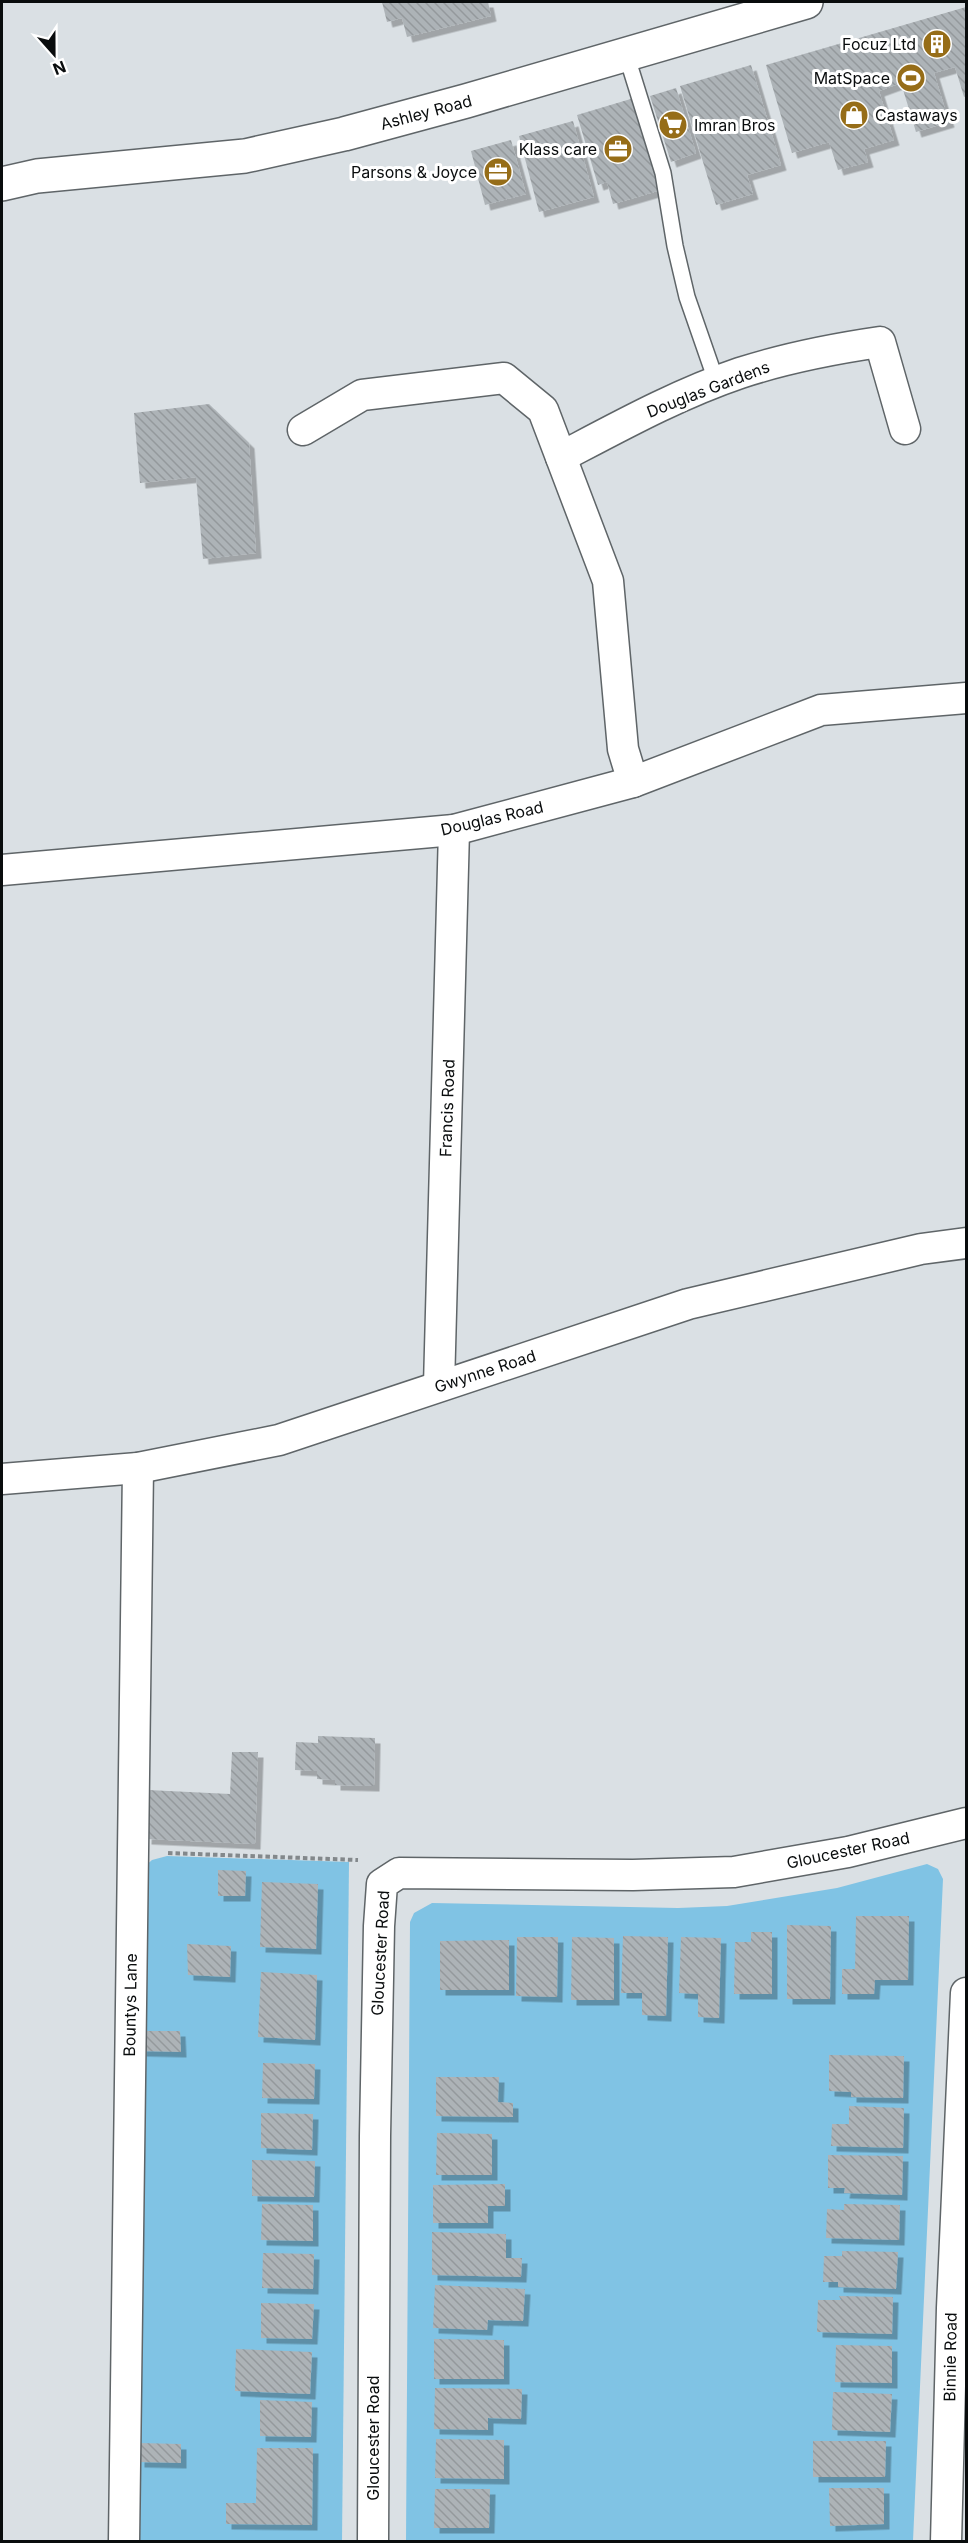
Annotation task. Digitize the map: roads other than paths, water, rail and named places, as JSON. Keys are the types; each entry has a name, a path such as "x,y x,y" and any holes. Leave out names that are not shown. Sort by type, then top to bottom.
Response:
{"main road":[{"name":"Ashley Road","path":"2,184 37,176 245,156 344,134 806,2"},
{"name":"Ashley Road","path":"2,172 37,176"}],"street":[{"name":"Douglas Gardens","path":"561,457 662,404 740,373 809,353 880,342 904,429"},
{"path":"303,430 362,395 504,378 543,410 608,580 623,748 633,782"},
{"name":"Douglas Road","path":"2,870 454,830 633,782 821,710 966,699"},
{"name":"Francis Road","path":"439,1386 454,830"},
{"name":"Gwynne Road","path":"2,1479 138,1468 279,1440 688,1304 921,1249 966,1243"},
{"name":"Bountys Lane","path":"124,2541 131,1852 138,1468"},
{"name":"Gloucester Road","path":"373,2541 375,2124 382,1884 399,1873 633,1875 734,1872 848,1852 966,1823"},
{"name":"Binnie Road","path":"946,2541 952,2308 966,1993"}],"lane":[{"path":"626,54 663,173 675,246 687,297 712,369"}],"place":[{"name":"Focuz Ltd","path":"937,44"},
{"name":"MatSpace","path":"911,78"},
{"name":"Castaways","path":"854,115"},
{"name":"Imran Bros","path":"673,125"},
{"name":"Klass care","path":"618,149"},
{"name":"Parsons & Joyce","path":"498,172"}]}
